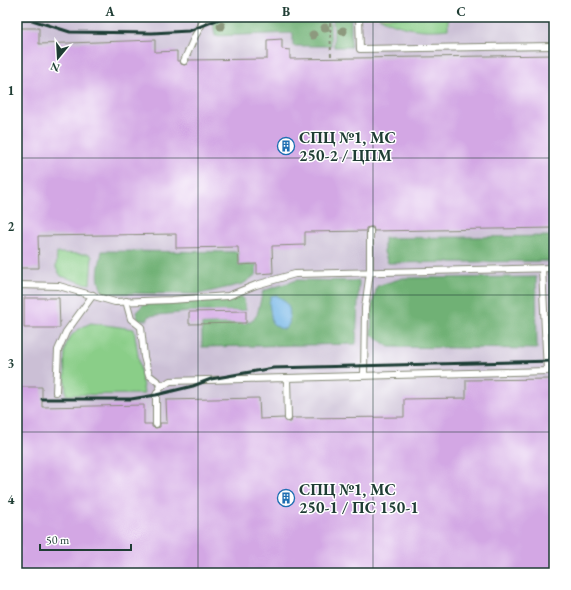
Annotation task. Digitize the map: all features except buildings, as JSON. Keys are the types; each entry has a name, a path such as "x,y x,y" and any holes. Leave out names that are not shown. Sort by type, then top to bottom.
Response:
{"lane":[{"path":"184,60 206,17"},
{"path":"359,17 360,49 554,46"},
{"path":"364,376 365,308 370,272 370,231"},
{"path":"17,285 59,286 115,302 228,296 256,285 295,274 554,268"},
{"path":"156,424 156,395 160,388 170,381 547,371 542,269"},
{"path":"56,392 58,350 66,332 93,295"},
{"path":"126,301 131,320 141,327 144,357 149,375 163,386"},
{"path":"287,378 288,418"}],"path":[{"path":"330,17 331,58"}],"shaded area":[{"path":"17,17 554,17 554,573 17,573"}],"green space":[{"path":"224,17 330,17 331,46 293,46 293,33 215,36 213,22"},
{"path":"333,17 351,17 351,47 334,47"},
{"path":"379,17 448,17 448,29 412,29"},
{"path":"554,236 554,261 388,263 384,252 384,238"},
{"path":"102,251 239,252 239,265 257,264 257,274 243,284 199,294 103,293 98,277"},
{"path":"57,253 90,254 92,257 90,284 61,276 56,268"},
{"path":"536,277 537,349 389,347 371,334 372,306 377,286 403,278"},
{"path":"297,280 359,281 356,344 202,347 202,324 251,322 257,315 263,291"},
{"path":"238,296 244,299 246,311 189,312 148,316 148,320 138,320 136,312 144,304 227,300"},
{"path":"91,323 134,329 144,394 66,395 64,360 67,342 74,333"}],"water":[{"path":"276,295 287,304 289,310 289,324 285,329 279,328 272,323 269,303 271,296"}],"railway":[{"path":"17,20 32,20 70,32 152,33 189,31 224,17"},
{"path":"42,399 131,399 156,395 193,386 211,379 273,368 554,361"}],"place":[{"name":"СПЦ №1, МС 250-2 / ЦПМ","path":"286,146"},
{"name":"СПЦ №1, МС 250-1 / ПС 150-1","path":"286,498"}]}
